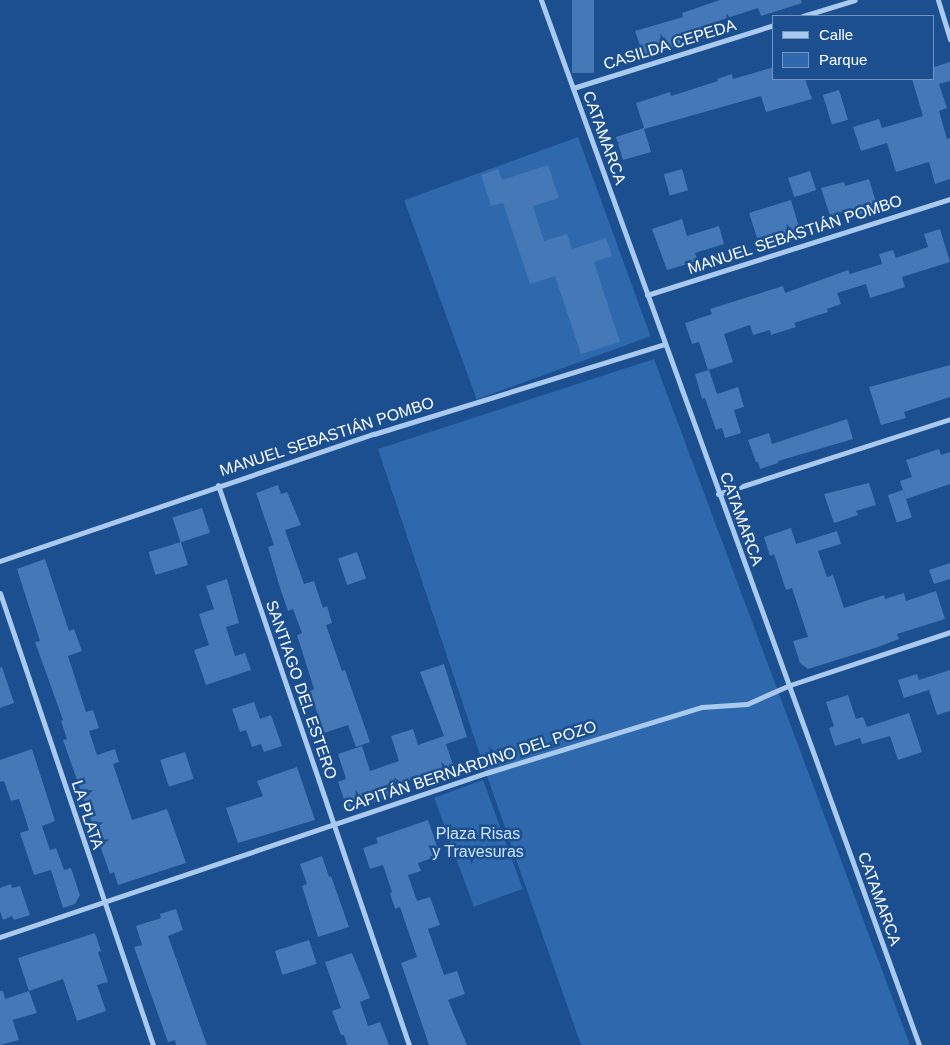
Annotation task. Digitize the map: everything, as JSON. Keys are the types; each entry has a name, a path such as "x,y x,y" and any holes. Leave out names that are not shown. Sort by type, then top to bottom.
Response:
{"street":[{"name":"CATAMARCA","path":"541,0 718,494 790,685 832,808 920,1045"},
{"path":"806,15 854,0"},
{"path":"938,0 950,39"},
{"name":"CASILDA CEPEDA","path":"573,88 772,26"},
{"name":"MANUEL SEBASTIÁN POMBO","path":"647,295 950,199"},
{"name":"MANUEL SEBASTIÁN POMBO","path":"0,561 218,485 374,434 664,344"},
{"path":"718,494 950,419"},
{"name":"SANTIAGO DEL ESTERO","path":"218,485 410,1045"},
{"name":"LA PLATA","path":"0,593 103,902 153,1045"},
{"name":"CAPITÁN BERNARDINO DEL POZO","path":"0,937 486,773 702,708 747,704 790,685 950,632"}],"green space":[{"path":"578,137 651,336 477,399 404,200"},
{"path":"654,359 910,1045 581,1045 486,773 378,449"},
{"name":"Plaza Risas y Travesuras","path":"483,780 523,889 474,907 434,798"}],"building":[{"path":"572,0 594,0 594,73 572,73"},
{"path":"720,0 801,0 802,3 761,16 758,8 712,23 714,28 705,31 707,37 644,57 635,31 683,17 682,13"},
{"path":"950,62 950,81 939,84 947,108 939,111 947,139 950,138 950,179 935,184 929,162 896,172 887,143 861,151 853,127 879,119 882,128 923,116 912,80 935,80 935,67"},
{"path":"772,68 772,80 805,80 812,99 766,112 761,96 644,129 651,152 623,160 616,137 644,128 636,103 670,92 671,96 718,81 717,79 732,74 733,79"},
{"path":"839,90 848,120 832,125 823,95"},
{"path":"548,165 559,198 533,206 544,241 567,234 572,249 606,238 612,256 594,262 620,342 581,354 555,276 530,284 503,203 491,206 481,175 498,169 502,180"},
{"path":"682,169 688,190 670,195 664,174"},
{"path":"810,171 816,190 794,197 788,178"},
{"path":"869,179 878,209 854,216 852,209 830,216 821,188 844,182 845,186"},
{"path":"791,200 802,237 784,243 782,237 759,244 749,213"},
{"path":"682,219 687,236 719,226 724,244 695,253 698,261 667,270 652,229"},
{"path":"940,229 950,262 902,277 905,287 870,298 866,284 837,293 841,304 827,309 828,312 794,323 796,327 771,335 770,330 753,335 750,325 724,334 733,362 708,370 699,342 692,344 685,323 712,314 710,309 783,286 785,293 848,270 850,274 882,264 879,254 893,250 896,258 928,247 924,234"},
{"path":"950,365 950,397 904,412 906,418 881,425 869,387"},
{"path":"709,370 717,394 738,387 744,407 734,410 741,433 725,438 722,428 716,430 705,398 702,399 695,374"},
{"path":"847,419 853,439 778,461 778,463 760,469 748,440 769,433 772,444"},
{"path":"939,449 941,455 950,452 950,484 906,499 900,481 912,477 906,460"},
{"path":"869,483 876,505 856,511 858,515 834,523 824,494"},
{"path":"278,485 281,494 287,492 301,525 285,530 304,584 314,581 323,608 327,606 332,623 326,625 342,671 345,670 370,742 356,747 348,725 324,733 310,691 314,689 297,635 302,633 293,609 288,611 281,591 268,547 274,545 256,493"},
{"path":"903,490 912,518 897,523 888,495"},
{"path":"202,508 210,533 181,542 173,518"},
{"path":"791,528 796,544 837,531 841,544 818,551 827,577 833,575 844,608 884,595 885,599 904,593 906,601 936,591 945,619 897,634 899,639 875,648 808,669 800,663 793,641 808,637 792,588 786,590 774,554 770,556 764,537"},
{"path":"181,542 188,565 156,575 148,552"},
{"path":"357,552 366,578 347,585 338,559"},
{"path":"45,559 69,631 74,629 82,651 68,656 86,712 93,710 99,728 89,731 97,755 115,749 119,762 113,764 132,820 167,809 186,863 118,885 114,872 110,874 63,740 67,739 61,721 63,720 35,642 40,641 17,569"},
{"path":"950,563 950,579 934,584 929,570"},
{"path":"227,579 239,623 226,627 235,656 245,653 251,670 206,685 194,650 209,645 199,614 214,609 206,586"},
{"path":"444,664 467,737 446,744 453,765 387,787 390,796 352,809 346,805 338,782 346,779 338,754 362,746 370,771 399,761 391,736 413,729 418,745 444,736 420,672"},
{"path":"2,667 14,703 0,708 0,668"},
{"path":"950,670 950,711 937,715 929,690 904,698 898,680 917,674 919,680"},
{"path":"848,695 856,719 863,717 867,727 909,713 922,752 898,760 890,736 862,744 860,738 835,746 829,728 834,726 826,702"},
{"path":"254,702 260,719 271,715 282,746 264,752 261,744 252,747 246,730 240,732 232,709"},
{"path":"32,749 55,821 42,826 50,850 56,848 64,870 71,868 80,895 75,904 63,908 51,870 34,875 20,833 29,830 19,799 11,801 4,781 0,782 0,760"},
{"path":"185,752 194,779 169,787 160,760"},
{"path":"297,767 315,820 238,843 226,808 263,796 257,781"},
{"path":"428,820 440,855 418,863 421,871 408,875 417,901 430,897 440,925 428,929 444,975 457,971 465,994 448,1000 467,1045 429,1045 401,963 417,957 400,907 395,909 390,893 392,892 383,865 370,869 363,848 378,843 376,838"},
{"path":"322,856 349,927 318,937 302,886 307,884 300,864"},
{"path":"11,884 12,888 20,886 30,915 14,920 12,916 3,920 0,911 0,888"},
{"path":"176,909 183,930 168,936 207,1045 176,1045 175,1040 168,1042 134,947 142,945 136,926 161,918 160,914"},
{"path":"95,933 101,951 98,952 108,982 97,985 106,1011 77,1021 63,979 29,991 18,958"},
{"path":"309,940 317,964 282,975 275,951"},
{"path":"352,953 370,998 360,1002 368,1026 380,1022 389,1045 347,1045 344,1035 341,1035 332,1011 341,1008 325,962"},
{"path":"0,991 3,991 5,999 29,991 37,1013 13,1020 19,1040 0,1045"}]}
